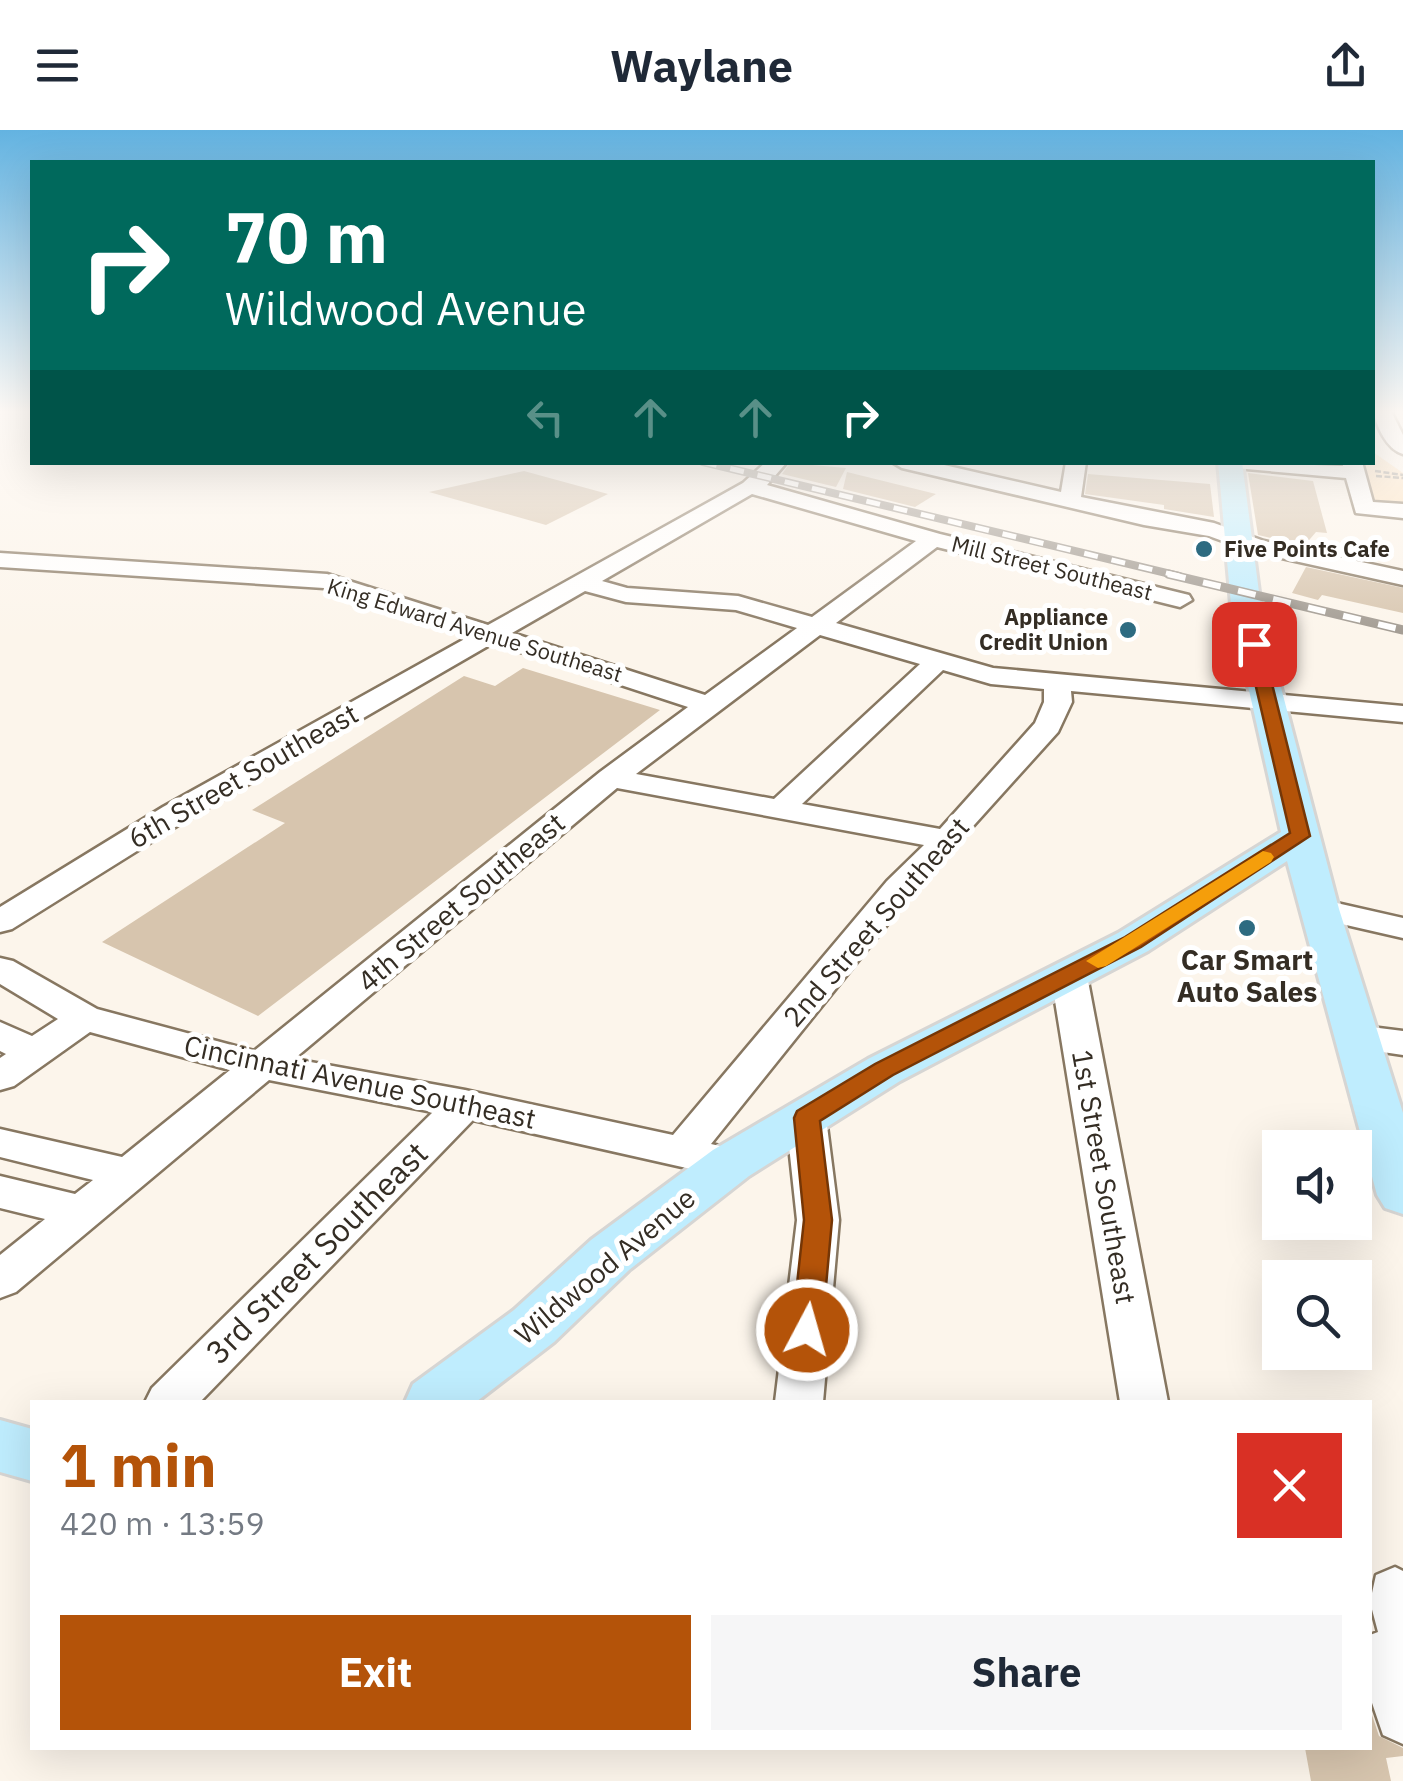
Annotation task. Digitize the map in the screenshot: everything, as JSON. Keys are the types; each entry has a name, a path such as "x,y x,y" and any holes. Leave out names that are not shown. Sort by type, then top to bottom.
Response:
{"main road":[{"path":"1234,488 1247,615 1267,701 1355,1038 1396,1148 1403,1195"},
{"name":"Wildwood Avenue","path":"439,1400 472,1388 610,1255 731,1163 884,1070 1091,965 1300,836"},
{"path":"1247,867 1286,872 1303,882 1318,905"},
{"path":"0,1446 30,1454"}],"street":[{"name":"Mill Street Southeast","path":"750,488 932,539 1180,600"},
{"name":"6th Street Southeast","path":"0,922 174,814 750,488"},
{"path":"995,488 990,494 1000,502 1122,533 1148,534 1165,522"},
{"path":"1015,488 1403,578"},
{"path":"1070,501 1072,488"},
{"path":"1361,488 1364,508 1403,510"},
{"name":"4th Street Southeast","path":"0,1280 611,778 932,539"},
{"name":"King Edward Avenue Southeast","path":"0,560 326,581 706,704"},
{"path":"580,582 626,595 738,603 991,676 1403,714"},
{"path":"781,810 805,782 938,661"},
{"name":"2nd Street Southeast","path":"681,1153 898,888 947,840 1048,726 1058,702 1056,684"},
{"path":"611,778 947,840"},
{"path":"1318,905 1403,928"},
{"name":"1st Street Southeast","path":"1091,965 1069,976 1144,1400"},
{"name":"Cincinnati Avenue Southeast","path":"0,970 84,1018 263,1066 465,1104 731,1163"},
{"path":"0,1077 84,1018"},
{"path":"0,1034 34,1054"},
{"path":"1355,1038 1403,1044"},
{"name":"3rd Street Southeast","path":"172,1400 465,1104"},
{"path":"799,1400 818,1220 806,1118"},
{"path":"0,1143 130,1174"},
{"path":"0,1192 84,1212"}],"shaded area":[{"path":"1371,488 1403,488 1403,506 1376,503"}],"building":[{"path":"447,488 586,488 608,494 546,525 429,492"},
{"path":"912,488 936,494 915,507 843,489"},
{"path":"1086,488 1210,488 1214,517 1164,509 1164,505 1085,494"},
{"path":"1250,488 1315,488 1327,533 1316,532 1304,546 1258,535"},
{"path":"1306,567 1403,588 1403,613 1322,595 1318,600 1292,593"},
{"path":"523,668 660,710 258,1016 102,942 285,823 252,810 464,676 495,686"},
{"path":"1372,1715 1379,1736 1403,1748 1403,1756 1386,1758 1391,1781 1311,1781 1305,1750 1372,1750"}],"railway":[{"path":"812,488 1179,576"},
{"path":"1168,574 1403,630"}],"slow traffic":[{"path":"1098,961 1263,857"}],"place":[{"name":"Five Points Cafe","path":"1204,549"},
{"name":"Appliance Credit Union","path":"1128,630"},
{"name":"Car Smart Auto Sales","path":"1247,928"}],"route":[{"path":"807,1330 818,1220 806,1118 884,1070 1133,942 1300,836 1254,644"}]}
